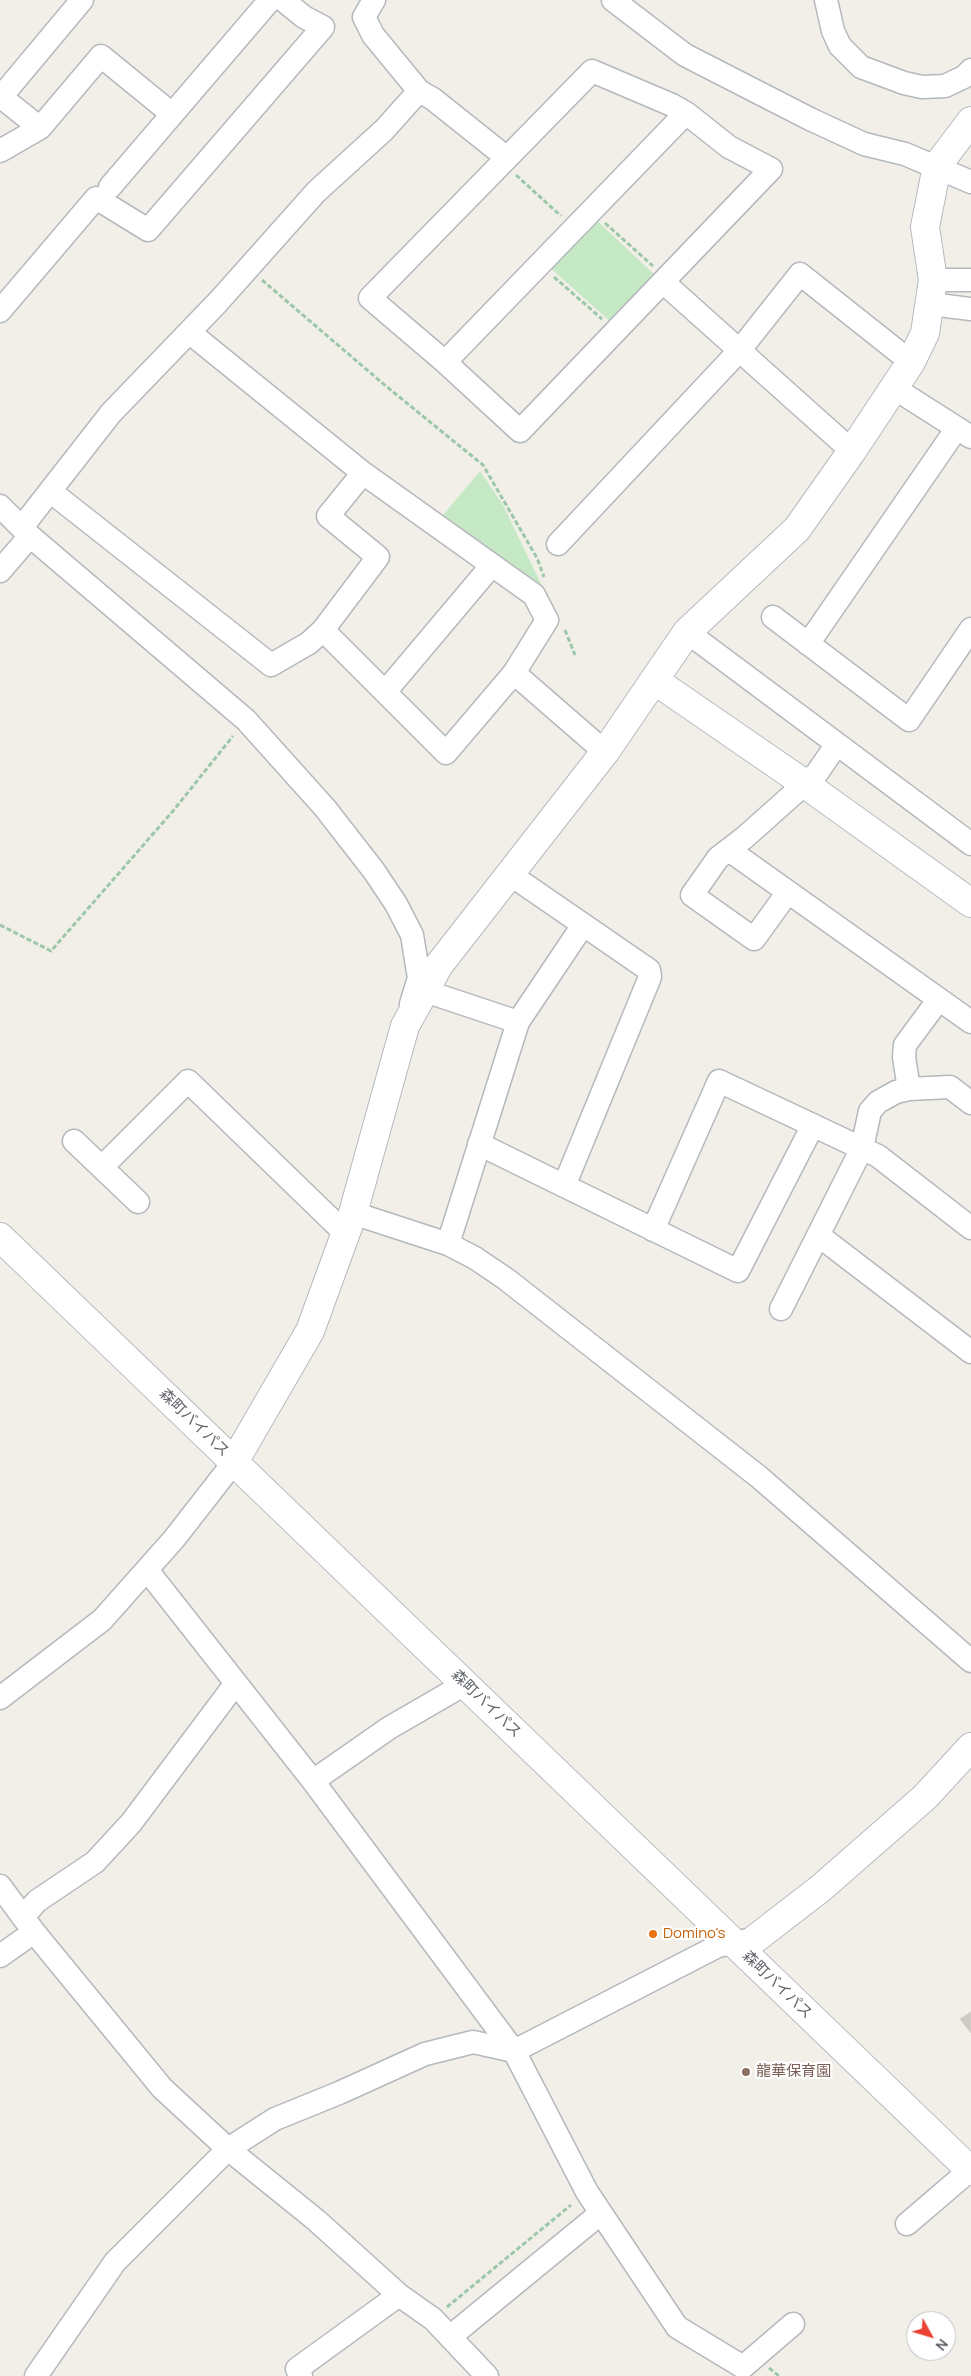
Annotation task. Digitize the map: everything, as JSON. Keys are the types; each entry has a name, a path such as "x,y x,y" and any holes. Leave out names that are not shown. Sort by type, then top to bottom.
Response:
{"street":[{"path":"40,128 0,97 82,0"},
{"path":"110,187 270,0"},
{"path":"0,311 96,198 148,230 324,28 283,0"},
{"path":"374,0 364,17 373,35 419,91 433,98 507,158"},
{"path":"613,0 685,55 864,144 905,154 971,182"},
{"path":"826,0 833,31 840,46 861,67 904,83 922,87 945,86 964,77 971,70"},
{"path":"0,151 40,128 101,56 172,114"},
{"path":"592,71 686,113 729,147 771,169 520,431 445,362 370,298 592,71"},
{"path":"0,571 50,491 111,413 189,332 316,192 384,130 419,91"},
{"path":"445,362 686,113"},
{"path":"405,1026 439,965 606,752 687,632 797,529 911,362 925,333 932,292 925,227 937,166 971,120"},
{"path":"558,544 739,351 800,274 911,362"},
{"path":"664,280 739,351 852,451"},
{"path":"932,292 971,280"},
{"path":"932,292 971,309"},
{"path":"189,332 363,473 534,595 547,620 514,673 446,753 323,630"},
{"path":"808,644 964,432 894,388"},
{"path":"50,491 271,665 309,643 323,630 378,557 328,516 363,473"},
{"path":"0,506 26,531 246,720 284,761 374,871 404,919 412,935 418,978 349,1223 310,1331 234,1462 174,1540 102,1620 0,1698"},
{"path":"385,692 492,565"},
{"path":"773,617 909,720 971,630"},
{"path":"687,632 971,844"},
{"path":"514,673 606,752"},
{"path":"654,680 805,784 971,903"},
{"path":"788,892 754,939 692,894 718,858 817,773 838,744"},
{"path":"729,850 971,1022"},
{"path":"511,875 649,970 650,977 564,1186"},
{"path":"448,1244 518,1022 584,925"},
{"path":"425,990 518,1022"},
{"path":"909,1089 904,1057 905,1045 939,999"},
{"path":"102,1167 188,1081 349,1223 448,1244 475,1258 506,1279 751,1471 971,1661"},
{"path":"653,1230 719,1081 878,1156 971,1228"},
{"path":"781,1309 862,1148 870,1110 878,1102 896,1092 909,1089 950,1086 971,1103"},
{"path":"479,1144 738,1271 813,1125"},
{"path":"74,1141 138,1202"},
{"path":"818,1235 971,1352"},
{"name":"森町バイパス","path":"0,1237 464,1684 744,1941 970,2170"},
{"path":"147,1570 313,1781 514,2051 587,2192 677,2326 743,2367 793,2324"},
{"path":"0,1956 28,1924 37,1901 95,1862 119,1836 236,1684"},
{"path":"313,1781 389,1728 464,1684"},
{"path":"36,2376 115,2262 228,2149 275,2119 339,2093 425,2054 473,2042 514,2051 718,1946 744,1941 821,1888 925,1797 971,1747"},
{"path":"0,1886 28,1924 162,2088 228,2149 316,2220 399,2295 433,2319 487,2376"},
{"path":"907,2224 970,2170"},
{"path":"451,2336 601,2213"},
{"path":"301,2376 297,2369 399,2295"}],"path":[{"path":"507,158 508,168 574,228"},
{"path":"592,210 664,280"},
{"path":"540,264 616,331"},
{"path":"248,268 387,388 482,465 537,558 547,584"},
{"path":"564,628 575,655"},
{"path":"0,925 51,951 173,811 246,720"},
{"path":"433,2319 587,2192"}],"green space":[{"path":"593,217 656,276 612,323 547,265"},
{"path":"480,471 503,505 544,590 443,515"}],"building":[{"path":"971,2012 971,2033 960,2019"}],"place":[{"name":"Domino's","path":"653,1934"},
{"name":"龍華保育園","path":"746,2072"}]}
